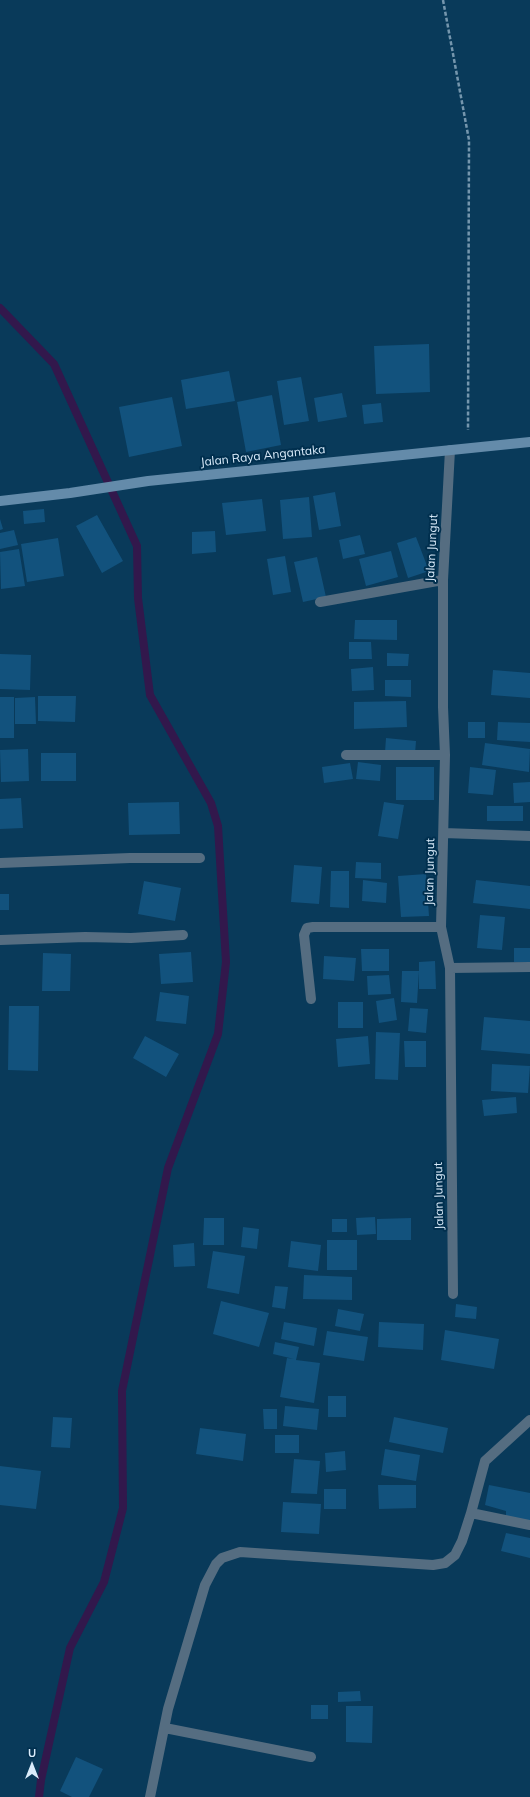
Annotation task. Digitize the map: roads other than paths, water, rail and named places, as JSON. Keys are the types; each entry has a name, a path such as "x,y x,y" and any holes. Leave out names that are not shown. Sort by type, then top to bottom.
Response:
{"main road":[{"name":"Jalan Raya Angantaka","path":"0,501 70,493 148,481 530,442"}],"street":[{"name":"Jalan Jungut","path":"450,450 443,580 443,707 445,755 441,927 450,968 453,1294"},
{"path":"320,602 443,580"},
{"path":"346,755 445,755"},
{"path":"444,833 530,836"},
{"path":"0,863 130,858 200,858"},
{"path":"311,999 304,935 307,928 313,926 441,927"},
{"path":"0,940 85,937 131,938 183,935"},
{"path":"450,968 530,967"},
{"path":"150,1797 168,1709 205,1585 216,1564 222,1558 240,1552 418,1565 445,1563 455,1555 462,1541 484,1462 530,1420"},
{"path":"471,1513 530,1525"},
{"path":"165,1728 311,1757"}],"waterway":[{"path":"0,308 54,364 137,546 138,598 150,695 211,803 218,826 226,962 218,1034 168,1168 122,1391 123,1508 104,1582 70,1648 41,1780 39,1797"}]}
